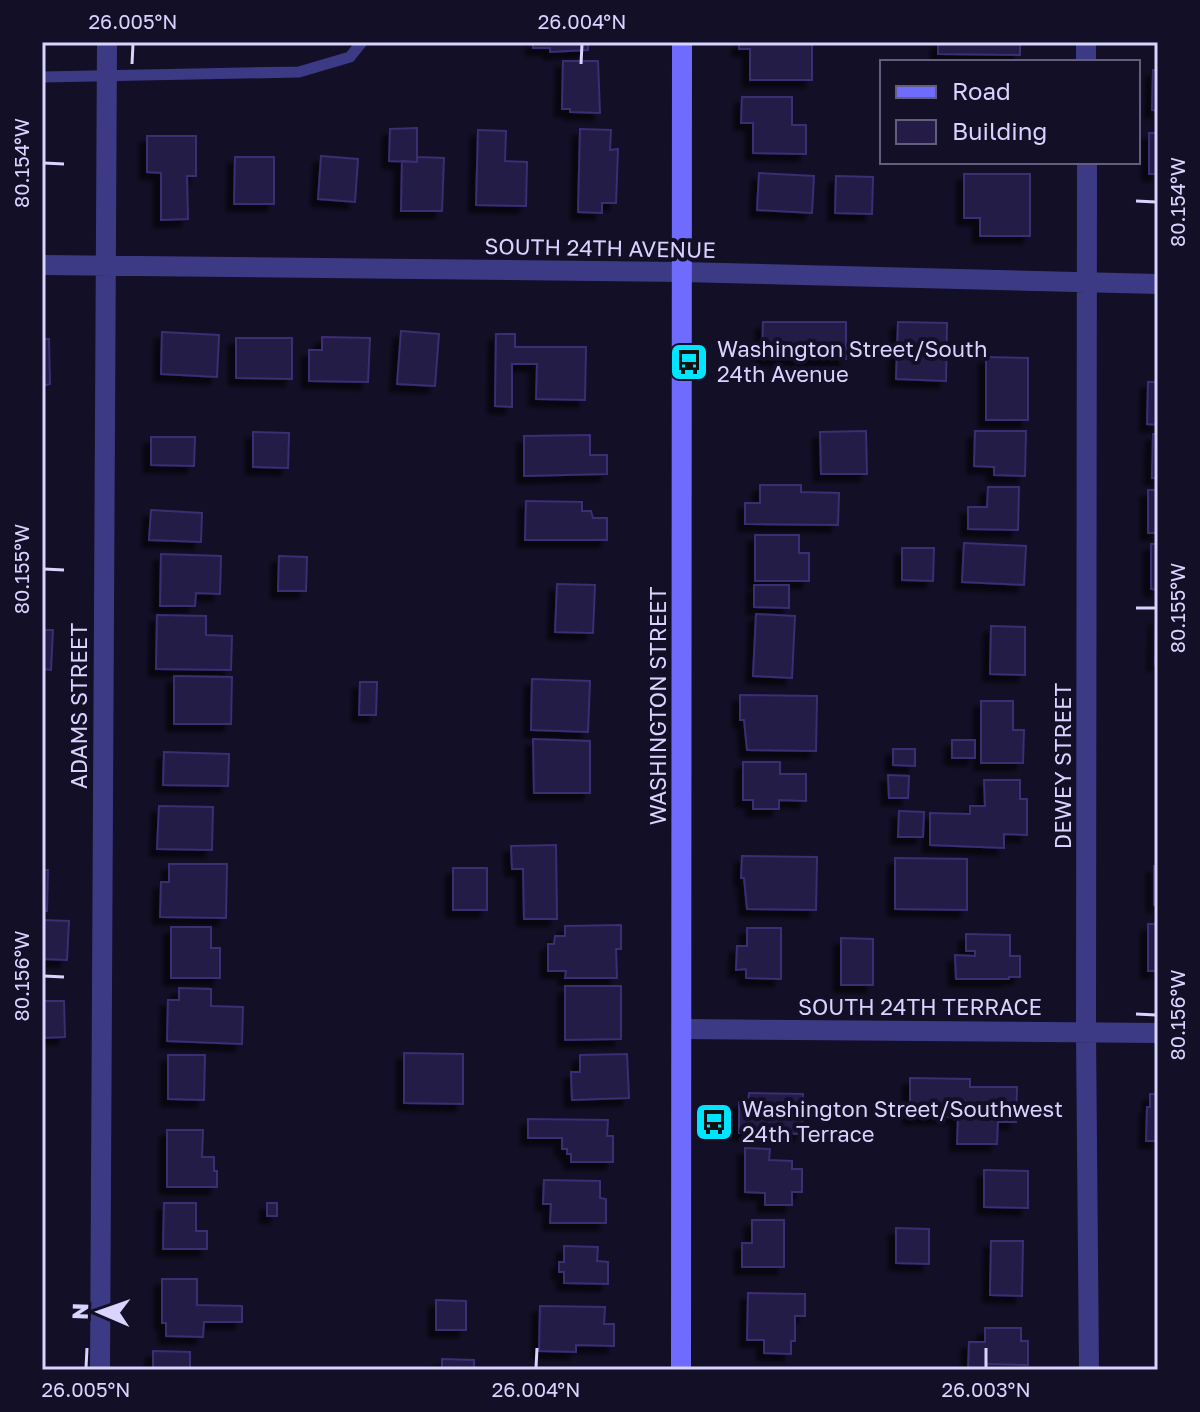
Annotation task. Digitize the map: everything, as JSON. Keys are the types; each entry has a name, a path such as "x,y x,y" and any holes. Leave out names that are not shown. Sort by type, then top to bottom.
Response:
{"street":[{"name":"ADAMS STREET","path":"100,1370 107,42"},
{"name":"WASHINGTON STREET","path":"681,1370 682,42"},
{"name":"DEWEY STREET","path":"1087,164 1086,1032 1089,1370"},
{"name":"SOUTH 24TH AVENUE","path":"42,265 682,272 1158,284"},
{"name":"SOUTH 24TH TERRACE","path":"682,1029 1158,1033"}],"lane":[{"path":"42,77 299,72 350,57 362,42"}],"building":[{"path":"533,42 588,42 588,50 550,52 550,48 533,48"},
{"path":"739,42 812,42 812,80 750,80 750,49 739,49"},
{"path":"938,42 1020,42 1020,55 938,54"},
{"path":"563,61 598,61 600,113 562,109"},
{"path":"1153,70 1158,70 1158,111 1152,110"},
{"path":"742,97 792,97 792,125 806,125 806,154 753,153 753,123 741,123"},
{"path":"417,128 417,162 389,161 390,129"},
{"path":"580,129 611,130 610,150 618,149 616,203 602,203 602,213 578,212"},
{"path":"478,130 506,131 505,161 527,162 526,206 476,205"},
{"path":"1149,133 1158,133 1158,174 1149,174"},
{"path":"147,136 196,136 196,176 187,176 188,219 161,220 161,173 147,172"},
{"path":"321,156 358,159 355,202 318,199"},
{"path":"235,157 274,157 274,204 234,204"},
{"path":"417,157 444,158 442,211 401,211 402,161 417,162"},
{"path":"759,173 814,176 812,213 757,210"},
{"path":"964,174 1030,174 1030,236 980,236 980,218 964,218"},
{"path":"836,176 873,177 872,214 835,213"},
{"path":"763,322 846,322 846,359 762,358"},
{"path":"898,322 947,323 946,381 896,379"},
{"path":"401,331 439,334 435,386 397,384"},
{"path":"162,332 219,335 217,377 161,374"},
{"path":"496,334 515,334 515,347 586,347 585,400 536,399 537,364 512,364 512,407 495,406"},
{"path":"322,337 370,338 368,382 309,381 309,350 322,350"},
{"path":"236,338 292,338 292,379 236,378"},
{"path":"42,339 49,339 50,384 42,386"},
{"path":"986,357 1028,358 1028,420 986,420"},
{"path":"1148,382 1158,382 1158,425 1147,424"},
{"path":"866,431 867,474 821,474 820,432"},
{"path":"975,431 1026,431 1025,476 994,475 994,467 974,466"},
{"path":"253,432 289,433 288,468 253,467"},
{"path":"1153,434 1158,434 1158,478 1152,478"},
{"path":"590,435 590,455 607,455 607,474 524,476 524,436"},
{"path":"151,437 195,437 194,466 151,465"},
{"path":"760,485 801,485 801,492 839,493 838,525 745,524 745,503 760,503"},
{"path":"988,487 1019,487 1018,530 968,529 968,507 987,507"},
{"path":"1148,490 1158,490 1158,533 1148,533"},
{"path":"526,501 582,502 582,511 591,511 593,518 607,518 607,540 525,540"},
{"path":"151,510 202,513 201,542 149,540"},
{"path":"755,535 799,535 799,553 809,553 809,581 755,581"},
{"path":"964,543 1026,546 1024,585 962,582"},
{"path":"1151,544 1158,544 1158,590 1151,589"},
{"path":"902,548 934,548 933,581 902,580"},
{"path":"161,554 221,556 220,594 196,593 195,606 160,606"},
{"path":"279,556 307,557 306,591 278,591"},
{"path":"557,584 595,585 593,633 555,632"},
{"path":"754,585 789,585 789,608 754,607"},
{"path":"756,614 795,616 792,678 753,676"},
{"path":"157,615 206,616 206,635 232,636 231,670 156,669"},
{"path":"1158,618 1158,664 1155,664"},
{"path":"991,626 1025,627 1025,675 990,674"},
{"path":"42,630 53,630 51,670 42,669"},
{"path":"174,676 232,677 231,724 174,724"},
{"path":"532,679 590,681 588,732 531,730"},
{"path":"360,682 377,682 376,715 359,715"},
{"path":"740,695 817,696 816,751 747,750 744,720 740,720"},
{"path":"981,701 1013,701 1013,730 1024,730 1023,763 981,763"},
{"path":"533,739 590,741 590,793 534,793"},
{"path":"952,740 975,740 975,758 952,758"},
{"path":"893,749 915,749 915,766 893,765"},
{"path":"164,752 229,754 228,786 163,785"},
{"path":"743,762 780,762 780,774 806,774 806,801 779,800 779,809 753,809 753,800 743,800"},
{"path":"888,775 909,776 908,798 889,798"},
{"path":"984,780 1020,780 1020,799 1027,799 1027,835 1004,834 1004,848 930,845 930,813 970,814 970,806 985,806"},
{"path":"159,806 213,807 212,850 157,849"},
{"path":"899,811 924,812 923,837 898,837"},
{"path":"556,845 557,919 524,919 523,869 512,869 511,846"},
{"path":"742,856 817,857 816,910 747,909 744,878 741,878"},
{"path":"895,858 967,859 967,910 895,909"},
{"path":"169,864 227,864 226,918 160,917 161,882 169,882"},
{"path":"1154,866 1158,866 1158,905 1154,905"},
{"path":"453,868 487,868 487,910 453,910"},
{"path":"42,870 48,870 47,911 42,911"},
{"path":"42,920 69,921 67,960 42,959"},
{"path":"1148,924 1158,924 1158,971 1148,971"},
{"path":"621,925 621,949 616,949 617,978 565,978 566,971 548,971 548,944 554,944 555,936 565,936 565,926"},
{"path":"171,927 211,927 211,948 220,948 220,978 171,978"},
{"path":"747,928 781,928 781,979 746,978 746,969 736,970 737,946 747,946"},
{"path":"966,934 1010,935 1010,956 1020,956 1020,977 956,979 955,955 975,956 975,951 966,951"},
{"path":"841,938 873,939 873,985 841,985"},
{"path":"565,986 621,986 621,1039 565,1040"},
{"path":"179,988 211,989 211,1006 243,1007 242,1044 167,1041 168,1000 179,1000"},
{"path":"42,1001 64,1001 65,1037 42,1038"},
{"path":"404,1053 463,1054 463,1104 404,1103"},
{"path":"627,1054 629,1098 572,1100 571,1072 580,1072 580,1055"},
{"path":"168,1055 205,1055 204,1100 168,1099"},
{"path":"910,1078 970,1079 970,1087 1017,1087 1016,1122 998,1122 997,1144 957,1144 958,1117 910,1117"},
{"path":"749,1093 803,1094 802,1134 739,1133 739,1102 748,1102"},
{"path":"1150,1094 1158,1094 1158,1141 1146,1141"},
{"path":"528,1119 608,1120 607,1136 613,1136 613,1162 571,1162 571,1154 567,1154 567,1149 562,1149 562,1138 528,1138"},
{"path":"167,1130 203,1130 202,1157 214,1157 217,1187 167,1187"},
{"path":"745,1148 770,1149 769,1160 792,1161 792,1169 802,1169 802,1192 792,1192 792,1205 765,1205 765,1193 745,1192"},
{"path":"984,1170 1028,1171 1028,1208 984,1207"},
{"path":"544,1180 600,1181 600,1198 606,1199 606,1223 550,1223 551,1204 543,1204"},
{"path":"164,1203 196,1203 196,1231 207,1231 207,1249 163,1249"},
{"path":"267,1203 277,1203 277,1216 267,1216"},
{"path":"752,1220 784,1220 784,1267 742,1267 742,1243 752,1243"},
{"path":"896,1228 929,1229 929,1264 896,1263"},
{"path":"991,1241 1023,1241 1022,1296 990,1295"},
{"path":"564,1246 598,1247 597,1261 608,1262 608,1284 564,1283 564,1272 559,1272 559,1262 564,1262"},
{"path":"162,1279 197,1279 197,1305 242,1306 242,1322 204,1322 203,1337 166,1336 166,1323 162,1323"},
{"path":"748,1293 805,1294 805,1316 795,1316 795,1341 791,1341 791,1354 764,1353 764,1340 747,1340"},
{"path":"436,1300 466,1301 466,1330 436,1330"},
{"path":"540,1306 605,1307 604,1324 614,1324 614,1346 576,1345 576,1352 539,1351"},
{"path":"985,1328 1021,1328 1021,1341 1028,1341 1028,1365 986,1364 986,1369 968,1369 969,1342 985,1342"},
{"path":"153,1351 190,1352 190,1370 153,1370"},
{"path":"442,1359 474,1360 474,1370 442,1370"}],"place":[{"name":"Washington Street/South 24th Avenue","path":"689,362"},
{"name":"Washington Street/Southwest 24th Terrace","path":"714,1122"}]}
